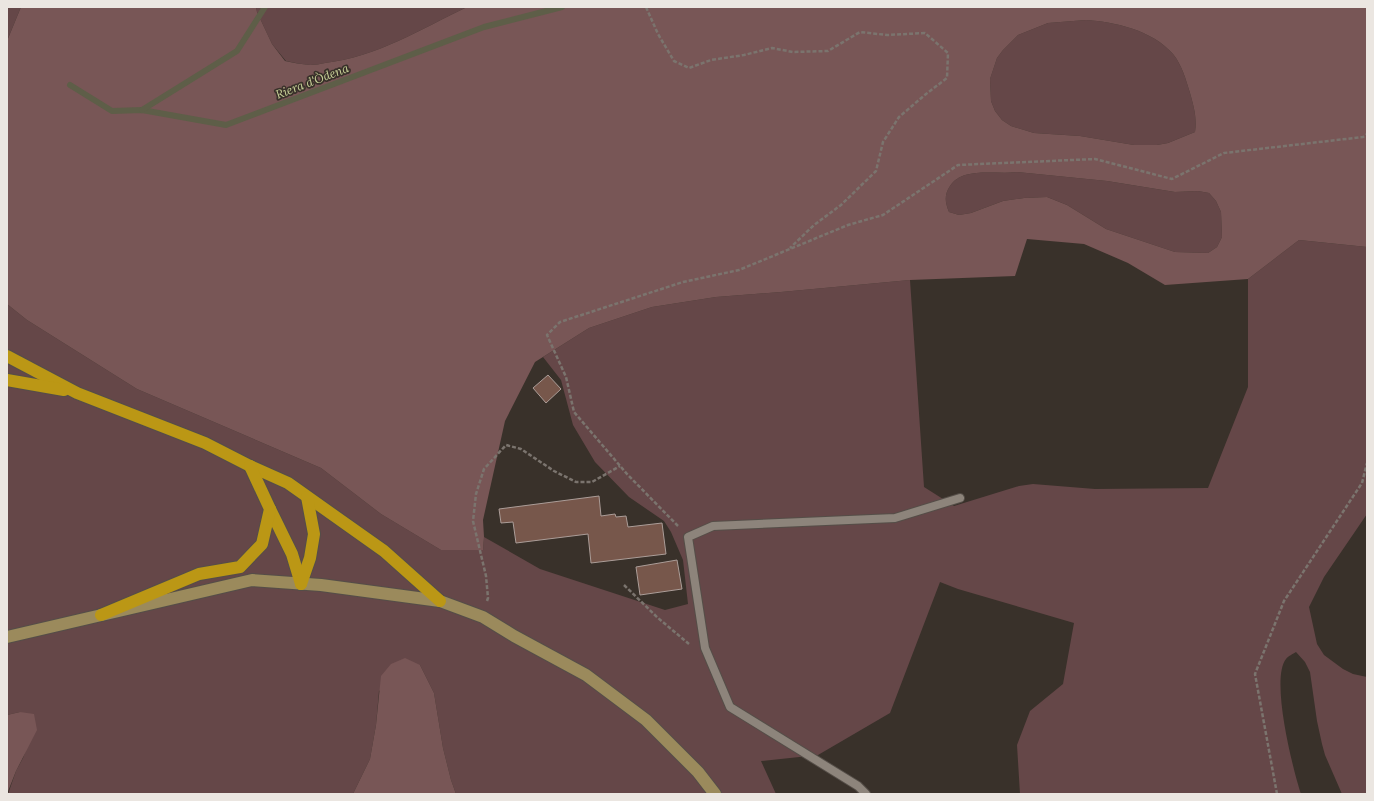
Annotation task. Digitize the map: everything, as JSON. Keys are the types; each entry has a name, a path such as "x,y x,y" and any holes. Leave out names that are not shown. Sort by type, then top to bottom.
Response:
{"highway":[{"path":"7,356 77,393 205,443 288,483 384,551 440,601"},
{"path":"7,380 77,393"},
{"path":"250,466 292,554 301,584"},
{"path":"301,584 310,558 314,534 307,497"},
{"path":"101,615 199,574 240,567 262,544 270,509"}],"street":[{"path":"7,637 252,580 301,584 440,601 483,617 514,636 586,675 646,720 698,772 715,794"}],"lane":[{"path":"866,794 858,786 730,707 705,648 688,537 713,526 895,518 960,498"}],"path":[{"path":"646,7 658,34 674,61 689,68 711,60 744,56 772,48 794,52 828,51 860,32 887,35 925,34 948,53 947,78 899,117 883,142 876,171 842,205 814,225 788,250"},
{"path":"688,537 620,466 574,412 566,377 547,335 560,322 682,282 739,270 848,225 883,215 958,164 1095,159 1172,179 1224,153 1363,137 1367,134"},
{"path":"483,617 488,598 486,576 474,521 476,494 484,469 506,445 521,449 554,471 576,482 592,482 620,466"},
{"path":"1277,794 1255,674 1284,601 1362,483 1367,463"},
{"path":"624,585 658,618 695,649 709,658"}],"shaded area":[{"path":"7,7 21,7 7,41"},
{"path":"21,7 256,7 272,44 285,61 310,65 344,60 363,55 416,33 467,7 1367,7 1367,247 1299,240 1248,279 1165,285 1128,263 1084,244 1027,239 1015,276 910,280 716,297 652,307 589,328 535,362 505,421 483,520 483,550 441,550 381,514 321,468 137,389 27,320 7,304 7,41","holes":["1086,20 1121,25 1144,33 1155,39 1173,54 1183,73 1194,108 1196,127 1195,132 1168,143 1157,145 1134,145 1080,136 1034,133 1011,126 1002,120 995,111 991,101 990,79 997,58 1003,50 1018,35 1048,23","1017,172 1107,181 1175,192 1198,191 1209,193 1216,201 1221,212 1222,237 1217,247 1208,253 1175,252 1106,229 1067,205 1047,197 1003,201 971,213 959,215 949,212 946,196 948,189 956,180 971,174"]},
{"path":"256,7 467,7 416,33 363,55 344,60 310,65 286,61 272,44"},
{"path":"1086,20 1121,25 1144,33 1155,39 1173,54 1183,73 1194,108 1196,127 1195,132 1168,143 1157,145 1134,145 1080,136 1034,133 1011,126 1002,120 995,111 991,101 990,79 997,58 1003,50 1018,35 1048,23"},
{"path":"1017,172 1107,181 1175,192 1198,191 1209,193 1216,201 1221,212 1222,237 1217,247 1208,253 1175,252 1106,229 1067,205 1047,197 1003,201 971,213 959,215 949,212 946,196 948,189 956,180 971,174"},
{"path":"1299,240 1367,247 1367,514 1324,577 1309,607 1317,644 1324,655 1343,669 1353,674 1367,677 1367,794 1342,794 1325,755 1322,744 1310,672 1305,662 1296,652 1286,659 1282,670 1280,685 1284,725 1301,794 1020,794 1017,745 1030,711 1063,684 1074,623 958,589 940,582 890,713 818,755 761,761 776,794 456,794 443,748 434,693 420,665 379,691 376,725 370,759 353,794 8,794 29,742 20,712 7,715 7,304 27,320 137,389 321,468 381,514 441,550 483,550 484,537 540,569 665,610 688,604 683,560 671,532 664,521 629,497 595,462 573,425 561,380 543,357 589,328 652,307 716,297 910,280 924,487 954,506 1019,486 1033,484 1095,489 1208,488 1248,387 1248,279"},
{"path":"405,658 420,665 434,693 443,748 456,794 353,794 370,759 376,725 381,676 391,664"},
{"path":"20,712 34,714 37,730 16,771 7,794 7,715"}],"building":[{"path":"548,375 561,389 546,403 533,388"},
{"path":"599,496 601,516 615,514 616,517 626,516 628,527 662,523 666,554 591,563 588,534 516,543 513,522 501,523 499,509"},
{"path":"677,560 682,589 640,595 636,567"}],"waterway":[{"path":"142,110 237,51 265,7"},
{"name":"Riera d'Òdena","path":"70,85 112,111 142,110 226,125 484,27 562,7"}]}
